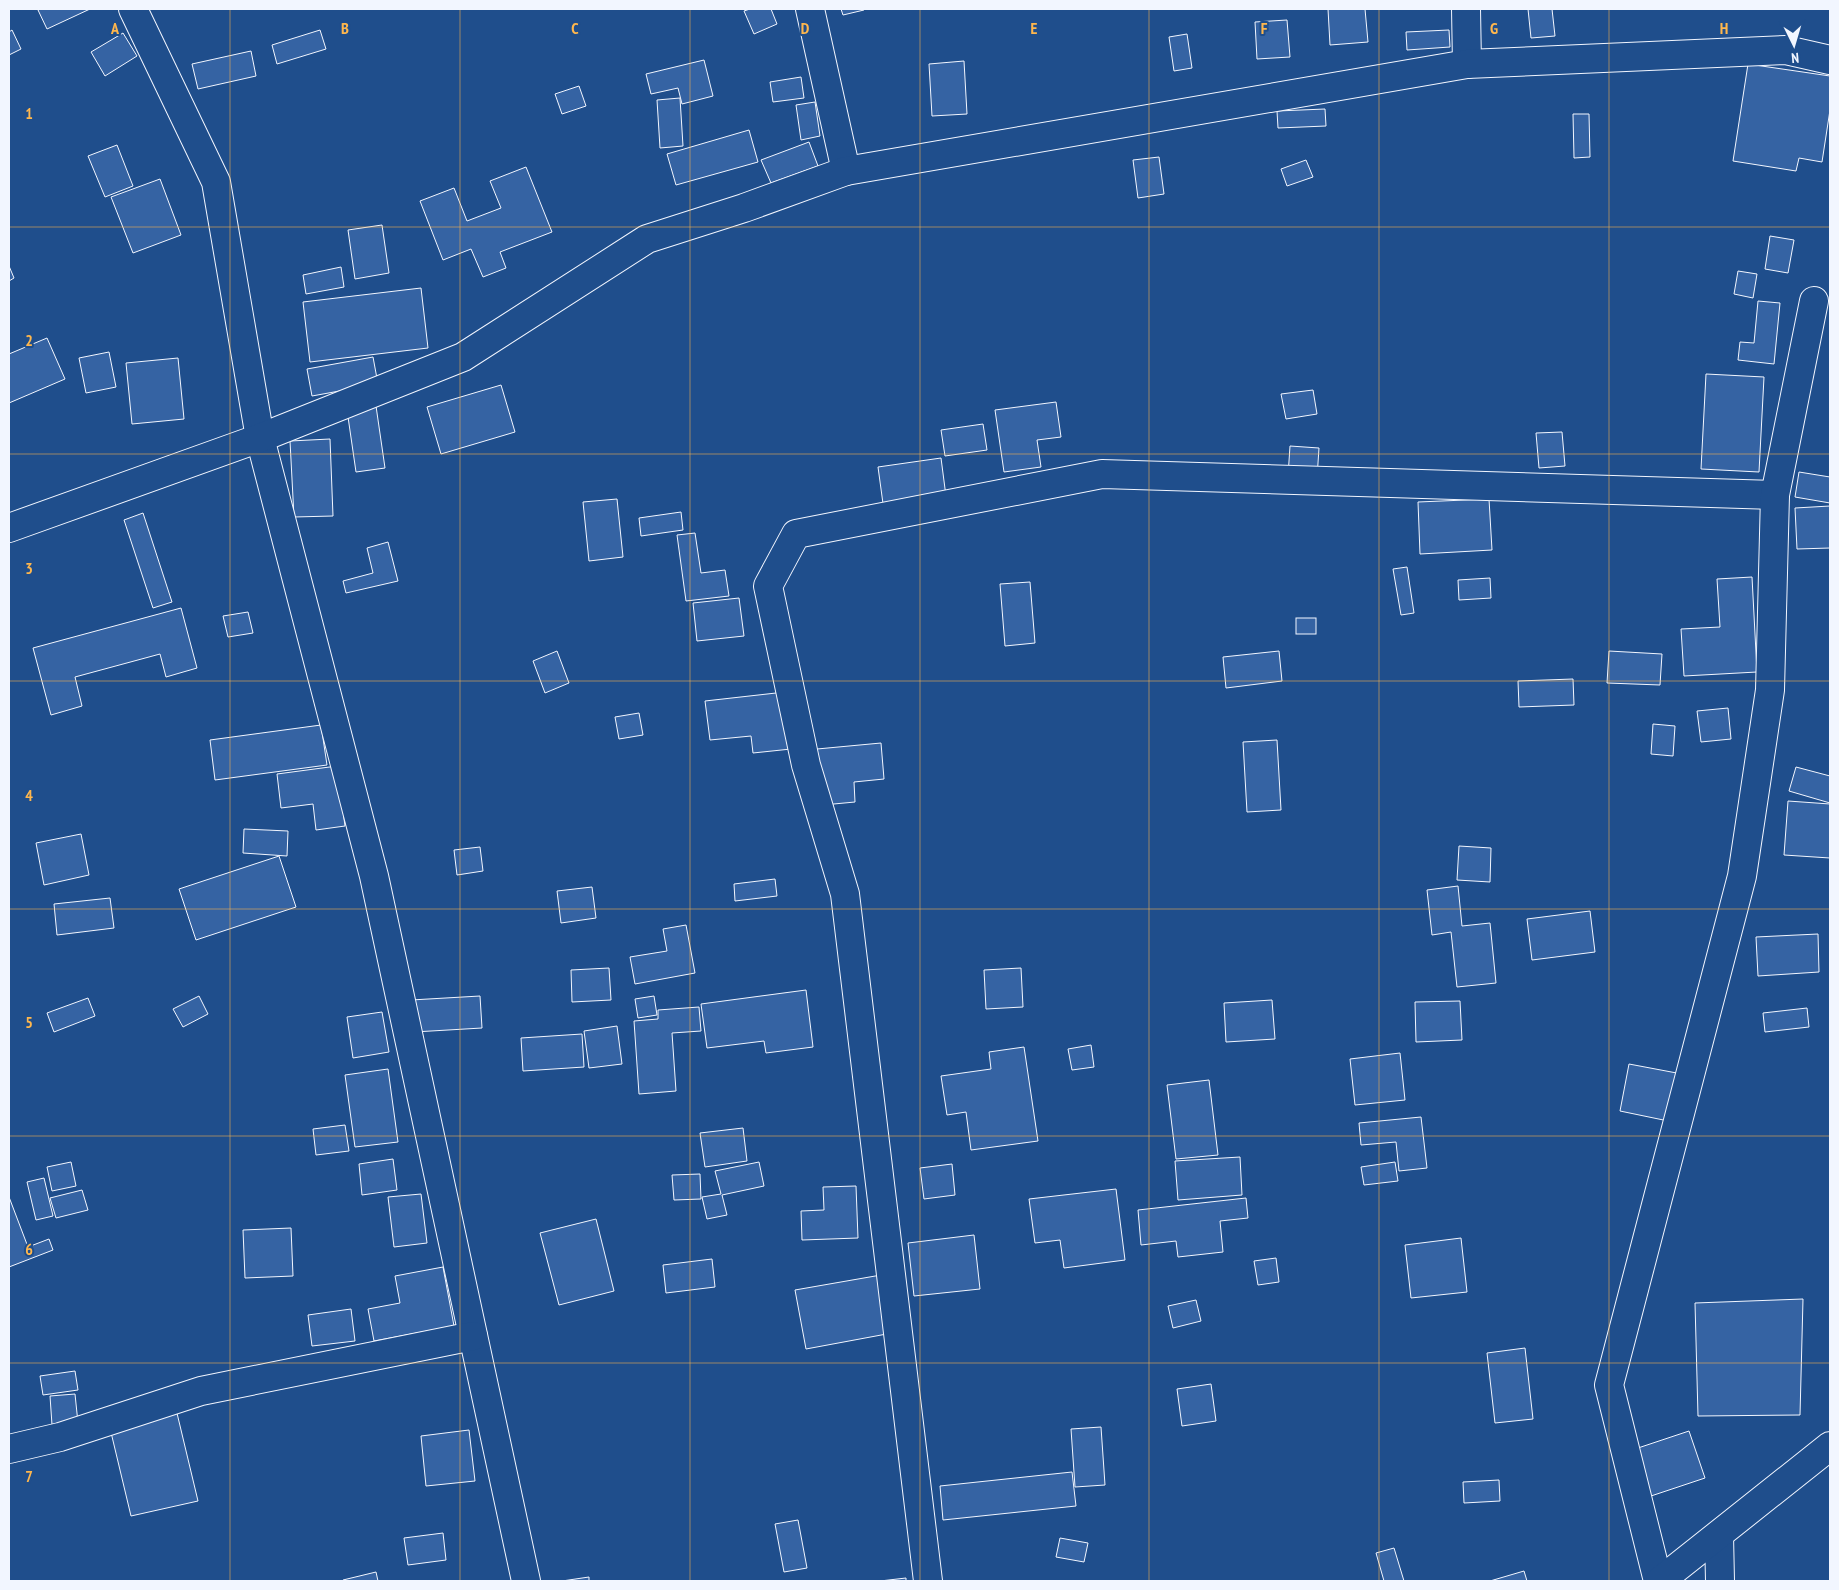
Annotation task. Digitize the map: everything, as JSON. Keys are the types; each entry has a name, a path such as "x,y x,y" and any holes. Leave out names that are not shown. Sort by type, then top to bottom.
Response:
{"main road":[{"path":"133,9 216,182 260,438 374,876 526,1581"},
{"path":"810,9 846,171"},
{"path":"1466,9 1467,64"},
{"path":"9,528 260,438 463,357 647,239 744,208 846,171 1467,64 1786,50 1830,60"},
{"path":"1814,302 1775,495 1770,690 1742,876 1608,1384 1659,1581 1830,1446"},
{"path":"928,1581 845,894 806,765 768,586 796,534 1102,474 1775,495"},
{"path":"9,1450 60,1437 201,1391 474,1336"},
{"path":"1719,1535 1720,1581"}],"building":[{"path":"90,9 47,29 38,10"},
{"path":"750,9 771,9 777,24 754,34 744,11"},
{"path":"841,9 864,9 864,10 843,15"},
{"path":"1328,9 1365,9 1368,42 1330,45"},
{"path":"1528,9 1552,9 1555,36 1531,38"},
{"path":"1287,20 1290,57 1257,59 1255,22"},
{"path":"12,30 21,49 9,55 9,32"},
{"path":"320,30 326,49 277,64 272,45"},
{"path":"1449,30 1450,47 1407,50 1406,32"},
{"path":"123,33 137,56 105,76 91,52"},
{"path":"1187,34 1192,68 1174,71 1169,37"},
{"path":"251,51 256,76 198,89 192,64"},
{"path":"704,60 713,96 682,104 678,88 651,94 646,74"},
{"path":"964,61 967,114 932,116 929,64"},
{"path":"1748,64 1830,76 1830,110 1822,162 1799,158 1796,171 1733,161"},
{"path":"801,77 804,98 773,102 770,82"},
{"path":"579,86 586,106 562,114 555,94"},
{"path":"680,98 683,146 660,148 657,100"},
{"path":"815,102 820,136 801,140 796,105"},
{"path":"1325,109 1326,126 1278,128 1277,111"},
{"path":"1573,114 1589,114 1590,157 1574,158"},
{"path":"749,130 758,162 676,185 667,154"},
{"path":"809,142 818,166 771,183 761,160"},
{"path":"117,145 133,186 105,197 88,156"},
{"path":"1159,157 1164,194 1138,198 1133,160"},
{"path":"1306,160 1313,177 1287,186 1281,169"},
{"path":"526,167 552,232 500,252 506,268 483,277 471,249 443,260 420,201 454,188 467,221 501,208 490,181"},
{"path":"160,179 181,235 133,253 111,197"},
{"path":"382,225 389,273 355,279 348,230"},
{"path":"1770,236 1794,240 1788,273 1765,269"},
{"path":"9,266 14,278 9,281"},
{"path":"341,267 344,287 306,294 303,275"},
{"path":"1738,271 1757,274 1753,298 1734,294"},
{"path":"421,288 428,348 310,362 303,302"},
{"path":"1758,301 1780,303 1774,364 1738,360 1740,342 1754,343"},
{"path":"47,338 65,379 9,403 9,354"},
{"path":"109,352 116,387 86,393 79,358"},
{"path":"373,357 378,384 312,396 307,369"},
{"path":"178,358 184,419 132,424 126,363"},
{"path":"1706,374 1764,377 1759,472 1701,469"},
{"path":"501,385 515,432 441,454 427,407"},
{"path":"1313,390 1317,414 1286,419 1281,394"},
{"path":"1056,402 1061,437 1037,440 1041,467 1004,472 995,410"},
{"path":"376,406 385,468 356,472 347,410"},
{"path":"983,424 987,450 945,456 941,430"},
{"path":"1562,432 1565,466 1539,468 1536,433"},
{"path":"330,439 333,516 294,517 290,441"},
{"path":"1290,446 1319,448 1317,478 1288,476"},
{"path":"941,458 947,504 884,511 878,467"},
{"path":"1799,472 1830,477 1830,503 1795,497"},
{"path":"617,499 623,557 589,561 583,502"},
{"path":"1489,499 1492,550 1420,554 1418,502"},
{"path":"1830,506 1830,548 1797,549 1795,508"},
{"path":"681,512 683,530 641,536 639,518"},
{"path":"143,513 172,602 153,608 124,520"},
{"path":"695,533 701,573 725,570 729,596 686,601 677,535"},
{"path":"388,542 398,581 346,593 343,581 373,573 367,548"},
{"path":"1407,567 1414,613 1401,615 1393,569"},
{"path":"1752,577 1757,672 1684,676 1681,629 1720,627 1717,579"},
{"path":"1490,578 1491,598 1459,600 1458,580"},
{"path":"1030,582 1035,643 1005,646 1000,584"},
{"path":"739,598 744,636 697,641 693,603"},
{"path":"181,608 197,668 166,677 160,654 75,677 82,706 51,715 33,648"},
{"path":"248,612 253,633 228,637 223,616"},
{"path":"1296,618 1316,618 1316,634 1296,634"},
{"path":"557,651 569,683 545,693 533,661"},
{"path":"1279,651 1282,681 1226,688 1223,657"},
{"path":"1609,651 1662,654 1660,685 1607,683"},
{"path":"1573,679 1574,705 1519,707 1518,681"},
{"path":"785,692 791,749 753,753 751,736 710,740 705,701"},
{"path":"1728,708 1731,739 1701,742 1697,711"},
{"path":"639,713 643,735 619,739 615,717"},
{"path":"1653,724 1675,726 1673,756 1651,754"},
{"path":"321,725 327,765 215,780 210,740"},
{"path":"1277,740 1281,810 1247,812 1243,742"},
{"path":"881,743 884,779 854,782 855,802 823,805 817,749"},
{"path":"337,766 345,826 316,830 313,804 281,808 277,774"},
{"path":"1796,767 1830,776 1830,803 1789,791"},
{"path":"1788,801 1830,804 1830,858 1784,855"},
{"path":"244,829 288,831 287,856 243,853"},
{"path":"81,834 89,875 44,885 36,843"},
{"path":"1459,846 1491,848 1490,882 1457,880"},
{"path":"480,847 483,871 457,875 454,850"},
{"path":"279,856 296,907 196,940 179,889"},
{"path":"775,879 777,896 735,901 734,884"},
{"path":"1458,886 1462,926 1490,923 1496,983 1457,987 1451,932 1432,935 1427,890"},
{"path":"592,887 596,918 561,923 557,891"},
{"path":"110,898 114,928 57,935 54,904"},
{"path":"1590,911 1595,952 1532,960 1527,919"},
{"path":"686,925 695,973 635,984 630,957 667,951 663,929"},
{"path":"1818,934 1819,972 1758,976 1756,937"},
{"path":"609,968 611,1000 572,1002 571,970"},
{"path":"1021,968 1023,1007 986,1009 984,970"},
{"path":"806,990 813,1047 766,1053 764,1041 707,1048 701,1004"},
{"path":"199,996 208,1014 183,1027 173,1009"},
{"path":"480,996 482,1028 414,1032 411,1000"},
{"path":"654,996 657,1015 638,1018 635,999"},
{"path":"88,998 95,1016 54,1032 47,1013"},
{"path":"1272,1000 1275,1039 1226,1042 1224,1003"},
{"path":"1460,1001 1462,1040 1416,1042 1415,1002"},
{"path":"699,1007 701,1031 672,1033 676,1091 639,1094 634,1021 658,1019 658,1010"},
{"path":"1807,1008 1809,1027 1765,1032 1763,1013"},
{"path":"382,1012 389,1052 353,1058 347,1017"},
{"path":"617,1026 622,1064 589,1068 584,1031"},
{"path":"582,1034 584,1067 523,1071 521,1038"},
{"path":"1091,1045 1094,1067 1072,1070 1068,1049"},
{"path":"1024,1047 1038,1141 971,1150 966,1112 947,1115 941,1076 991,1069 989,1052"},
{"path":"1400,1053 1405,1100 1355,1105 1350,1059"},
{"path":"1629,1064 1682,1074 1673,1122 1620,1111"},
{"path":"388,1069 398,1142 355,1147 345,1075"},
{"path":"1209,1080 1218,1155 1176,1159 1167,1085"},
{"path":"1421,1117 1427,1168 1399,1171 1396,1142 1361,1145 1359,1123"},
{"path":"345,1125 349,1151 316,1155 313,1129"},
{"path":"743,1128 747,1161 705,1167 700,1133"},
{"path":"1240,1157 1242,1195 1178,1200 1175,1161"},
{"path":"393,1159 397,1190 362,1195 359,1164"},
{"path":"71,1162 76,1186 52,1191 47,1167"},
{"path":"759,1162 764,1186 722,1195 727,1215 707,1219 702,1197 721,1194 715,1171"},
{"path":"1395,1162 1398,1181 1364,1185 1361,1167"},
{"path":"952,1164 955,1195 924,1199 920,1168"},
{"path":"700,1174 701,1199 674,1200 672,1175"},
{"path":"44,1178 53,1216 36,1220 27,1182"},
{"path":"856,1186 858,1238 802,1240 801,1211 824,1210 823,1187"},
{"path":"1116,1189 1125,1260 1064,1268 1060,1240 1035,1243 1029,1199"},
{"path":"82,1190 88,1210 56,1218 50,1198"},
{"path":"421,1194 427,1243 394,1247 388,1197"},
{"path":"9,1197 28,1247 49,1239 53,1250 9,1267"},
{"path":"1246,1198 1248,1218 1220,1221 1223,1252 1178,1257 1176,1241 1141,1245 1138,1210"},
{"path":"596,1219 614,1291 559,1305 540,1233"},
{"path":"291,1228 293,1276 245,1278 243,1230"},
{"path":"974,1235 980,1289 914,1296 908,1243"},
{"path":"1461,1238 1467,1292 1411,1298 1405,1245"},
{"path":"1276,1258 1279,1282 1258,1285 1254,1261"},
{"path":"712,1259 715,1287 666,1293 663,1265"},
{"path":"443,1267 454,1326 374,1341 368,1309 400,1303 395,1276"},
{"path":"881,1275 892,1333 806,1349 795,1290"},
{"path":"1803,1299 1800,1415 1698,1416 1695,1303"},
{"path":"1196,1300 1201,1321 1173,1328 1168,1306"},
{"path":"351,1309 355,1341 312,1346 308,1315"},
{"path":"1525,1348 1533,1419 1495,1423 1487,1353"},
{"path":"75,1371 78,1390 43,1395 40,1376"},
{"path":"1211,1384 1216,1421 1182,1426 1177,1389"},
{"path":"75,1394 78,1423 52,1425 50,1396"},
{"path":"176,1409 198,1501 131,1516 109,1424"},
{"path":"1101,1427 1105,1485 1075,1487 1071,1429"},
{"path":"469,1430 475,1481 426,1486 421,1436"},
{"path":"1689,1431 1705,1478 1651,1496 1635,1449"},
{"path":"1072,1472 1076,1506 943,1520 940,1486"},
{"path":"1499,1480 1500,1501 1464,1503 1463,1482"},
{"path":"798,1520 807,1568 784,1572 775,1524"},
{"path":"443,1533 446,1560 408,1565 404,1538"},
{"path":"1060,1538 1088,1543 1084,1562 1056,1557"},
{"path":"1394,1548 1404,1581 1384,1581 1376,1553"},
{"path":"1524,1571 1527,1581 1490,1581"},
{"path":"376,1572 378,1581 343,1581 343,1580"},
{"path":"589,1577 589,1581 562,1581"},
{"path":"906,1578 906,1581 880,1581"}]}
